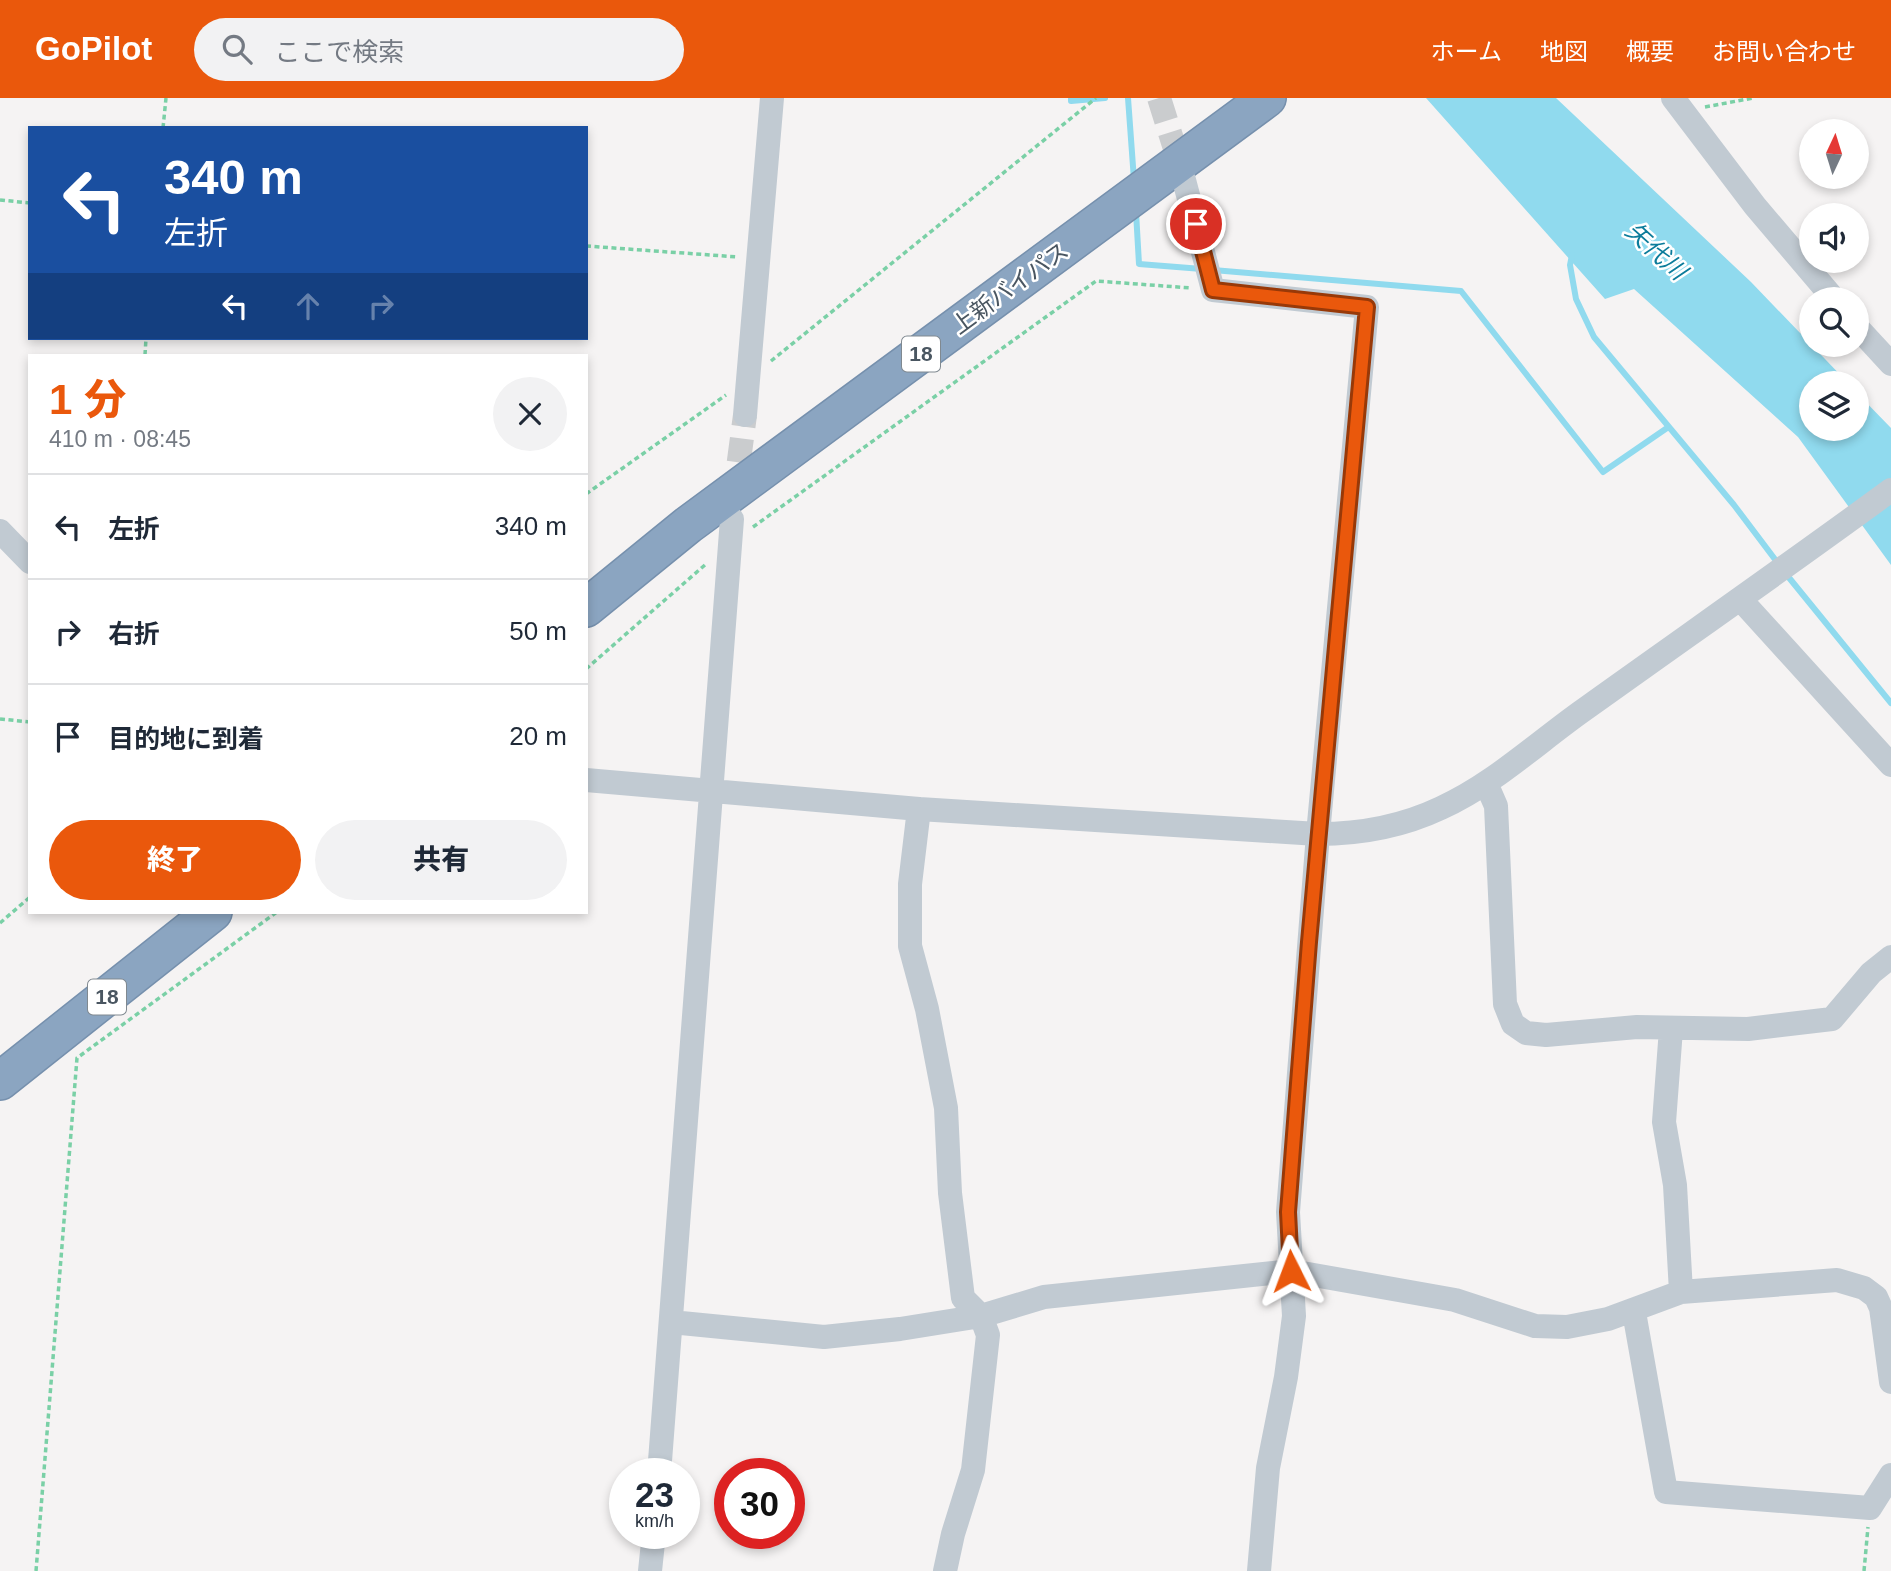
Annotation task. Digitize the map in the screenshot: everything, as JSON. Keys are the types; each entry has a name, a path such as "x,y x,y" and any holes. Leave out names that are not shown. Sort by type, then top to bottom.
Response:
{"highway":[{"name":"上新バイパス","path":"588,606 688,525 1263,101"},
{"name":"18","path":"0,1081 209,914"}],"street":[{"path":"745,415 772,98"},
{"path":"1678,105 1755,206 1824,287"},
{"path":"1184,180 1213,290 1367,307 1318,834 1288,1212 1294,1316 1286,1377 1268,1468 1259,1571"},
{"path":"1869,340 1891,364"},
{"path":"588,780 919,810 1318,834 1374,831 1444,807 1486,783 1891,489"},
{"path":"0,531 28,560"},
{"path":"660,1458 731,531"},
{"path":"1747,595 1891,765"},
{"path":"1486,783 1496,806 1505,1004 1513,1024 1526,1033 1546,1035 1637,1027 1748,1030 1832,1019 1871,973 1891,957"},
{"path":"919,810 910,884 910,946 928,1009 946,1108 950,1193 963,1298 981,1316 988,1335 973,1470 953,1534 945,1571"},
{"path":"1671,1030 1664,1122 1675,1185 1681,1292"},
{"path":"671,1322 824,1337 900,1329 981,1316 1044,1297 1291,1271 1454,1300 1535,1326 1567,1327 1633,1312 1681,1292 1837,1280 1864,1288 1876,1297 1881,1308 1891,1382"},
{"path":"1633,1312 1666,1492 1870,1508 1891,1475"},
{"path":"650,1571 652,1549"}],"path":[{"path":"163,126 166,98"},
{"path":"588,493 746,382 1096,98"},
{"path":"1678,105 1753,98"},
{"path":"0,200 28,203"},
{"path":"588,246 757,259"},
{"path":"588,667 731,531 1096,281 1213,290"},
{"path":"0,719 28,722"},
{"path":"0,923 28,899"},
{"path":"36,1571 77,1058 274,914"},
{"path":"1864,1571 1870,1508"}],"water":[{"name":"矢代川","path":"1426,98 1556,98 1751,282 1799,332 1799,357 1823,357 1836,371 1799,371 1799,438 1634,289 1605,299"},
{"path":"1869,405 1891,428 1891,565 1801,441 1869,441"}],"waterway":[{"path":"1071,98 1071,101 1105,98"},
{"path":"1128,98 1134,180"},
{"path":"1136,212 1139,264 1202,269"},
{"path":"1572,255 1570,265 1576,299 1594,337 1734,505 1780,566"},
{"path":"1213,270 1461,291 1603,472 1667,428"},
{"path":"1786,574 1891,703"}],"tunnel":[{"path":"1159,98 1183,174"},
{"path":"734,498 745,415"}],"route":[{"path":"1196,224 1213,290 1367,307 1309,942 1288,1212 1291,1271"}]}
